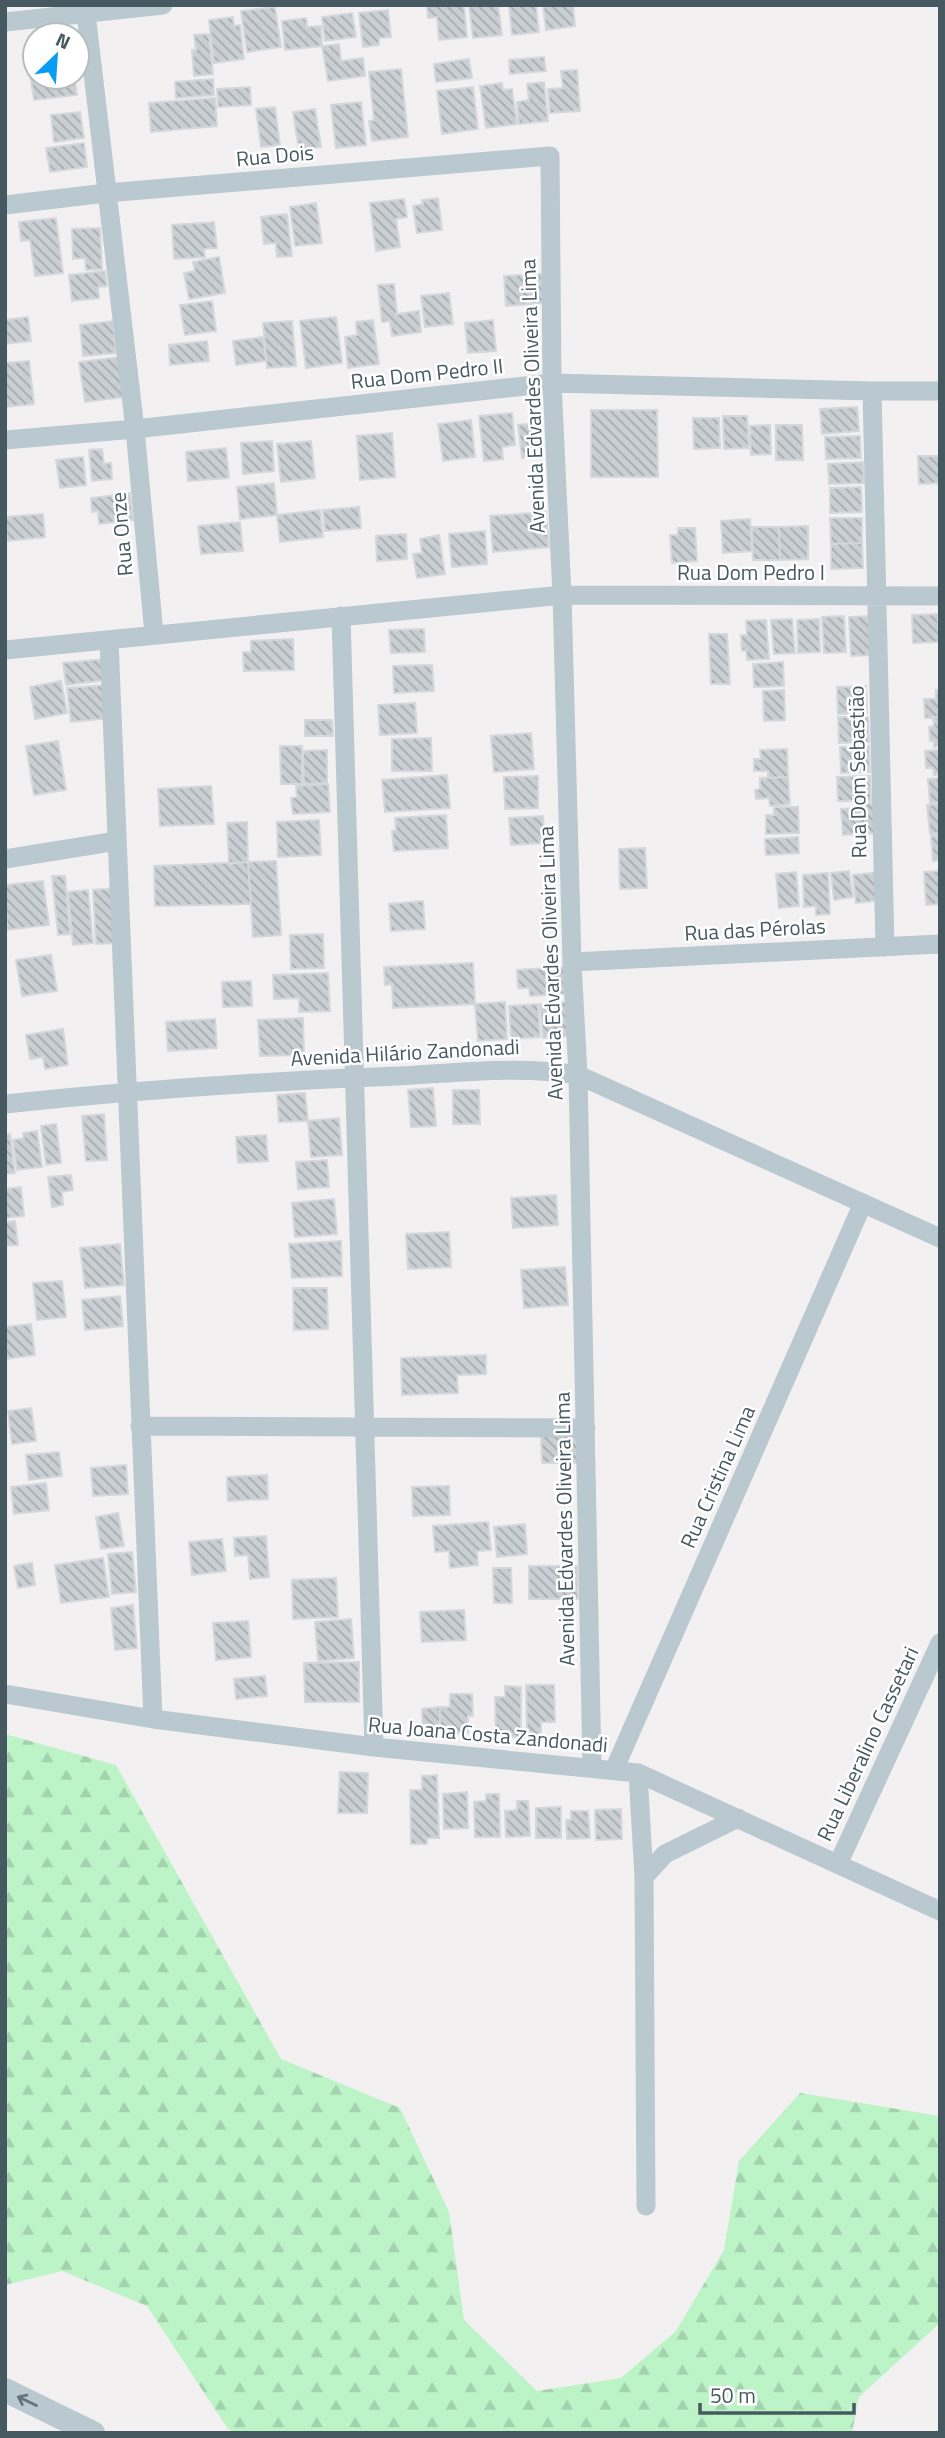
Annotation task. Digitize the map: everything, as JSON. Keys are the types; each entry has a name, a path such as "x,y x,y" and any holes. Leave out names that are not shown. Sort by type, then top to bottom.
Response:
{"street":[{"path":"5,22 86,9 163,5"},
{"name":"Rua Onze","path":"86,9 135,429 154,634"},
{"name":"Rua Dois","path":"5,205 106,192 550,156"},
{"name":"Avenida Edvardes Oliveira Lima","path":"550,156 552,383 578,1075 592,1768"},
{"name":"Rua Dom Pedro II","path":"5,440 135,429 552,383 940,391"},
{"name":"Rua Dom Sebastião","path":"872,391 885,947"},
{"path":"5,650 562,595"},
{"name":"Rua Dom Pedro I","path":"562,595 940,596"},
{"path":"341,617 374,1747"},
{"path":"110,640 153,1719"},
{"path":"5,859 117,841"},
{"name":"Rua das Pérolas","path":"572,962 940,944"},
{"name":"Avenida Hilário Zandonadi","path":"5,1104 127,1091 353,1077 545,1070 578,1075 940,1238"},
{"name":"Rua Cristina Lima","path":"614,1770 863,1203"},
{"path":"140,1426 586,1428"},
{"name":"Rua Liberalino Cassetari","path":"838,1864 940,1643"},
{"name":"Rua Joana Costa Zandonadi","path":"5,1694 153,1719 374,1747 638,1773 940,1911"},
{"path":"638,1773 644,1877 646,2206"},
{"path":"644,1877 665,1854 738,1818"},
{"path":"5,2390 78,2430"}],"green space":[{"path":"5,1734 116,1765 281,2059 400,2108 449,2212 464,2320 537,2391 621,2378 676,2331 724,2250 739,2161 800,2093 940,2116 940,2323 859,2397 852,2433 236,2433 228,2429 147,2306 62,2271 5,2285"}],"building":[{"path":"427,5 464,5 467,37 439,40 437,17 428,18"},
{"path":"469,5 498,5 502,35 473,38"},
{"path":"509,5 536,5 539,32 512,35"},
{"path":"543,5 573,5 575,26 546,30"},
{"path":"275,7 281,47 247,52 241,11"},
{"path":"388,10 391,37 379,38 379,45 363,47 359,13"},
{"path":"352,13 356,37 325,41 322,17"},
{"path":"233,17 234,26 240,25 244,59 214,63 209,20"},
{"path":"306,18 307,27 321,26 322,46 285,50 282,21"},
{"path":"209,34 213,74 194,76 194,35"},
{"path":"339,44 341,61 363,58 365,76 328,81 322,46"},
{"path":"544,57 546,71 510,74 509,60"},
{"path":"469,59 472,78 436,82 434,64"},
{"path":"401,69 408,137 372,141 369,121 374,120 369,72"},
{"path":"577,70 580,111 550,113 548,89 563,88 561,71"},
{"path":"213,79 214,95 176,98 175,82"},
{"path":"544,82 548,121 519,124 517,102 529,100 527,84"},
{"path":"502,83 503,90 512,89 517,124 486,128 480,86"},
{"path":"250,87 251,105 218,107 217,89"},
{"path":"473,87 478,129 442,134 437,91"},
{"path":"33,91 76,91 77,95 34,100"},
{"path":"215,98 217,126 151,132 149,103"},
{"path":"361,102 366,145 336,148 331,105"},
{"path":"275,107 280,145 261,147 256,109"},
{"path":"315,109 321,147 299,150 293,112"},
{"path":"80,112 84,138 54,142 51,115"},
{"path":"84,143 87,167 50,172 46,148"},
{"path":"438,198 442,230 417,233 413,206 423,204 422,200"},
{"path":"404,199 407,217 396,219 400,247 376,251 370,203"},
{"path":"316,203 322,243 295,246 290,207"},
{"path":"287,214 292,256 277,257 276,243 264,244 261,217"},
{"path":"56,218 63,273 35,276 30,240 21,241 19,222"},
{"path":"214,222 217,248 204,249 205,257 174,259 172,225"},
{"path":"100,228 102,269 86,270 85,258 73,259 72,229"},
{"path":"219,257 225,293 189,299 184,273 195,271 193,262"},
{"path":"105,271 107,286 98,287 99,298 72,301 69,275"},
{"path":"542,274 544,303 506,306 504,276"},
{"path":"394,284 397,314 419,311 421,332 392,336 390,321 382,322 378,285"},
{"path":"449,293 453,324 425,327 421,296"},
{"path":"212,301 216,331 185,335 180,305"},
{"path":"28,317 31,341 5,344 5,320"},
{"path":"336,317 342,363 306,368 300,321"},
{"path":"373,320 379,364 348,368 345,337 357,335 356,322"},
{"path":"493,320 496,351 468,353 465,323"},
{"path":"113,321 116,353 83,356 80,325"},
{"path":"292,321 296,366 267,368 263,323"},
{"path":"263,337 266,361 236,365 233,341"},
{"path":"207,341 209,361 170,365 169,345"},
{"path":"120,357 125,397 85,402 79,362"},
{"path":"29,361 34,404 5,407 5,363"},
{"path":"857,407 859,431 822,434 820,409"},
{"path":"591,410 657,410 658,477 591,477"},
{"path":"512,413 515,445 502,447 503,459 484,461 479,416"},
{"path":"723,416 747,416 749,448 724,449"},
{"path":"693,418 719,418 720,448 694,449"},
{"path":"471,420 475,457 443,461 438,424"},
{"path":"539,423 543,456 522,458 518,425"},
{"path":"770,425 771,454 751,455 750,426"},
{"path":"776,425 802,425 803,460 776,460"},
{"path":"392,433 395,477 360,480 357,436"},
{"path":"860,436 861,458 826,459 825,437"},
{"path":"272,441 274,471 243,474 241,443"},
{"path":"311,441 315,478 281,482 277,444"},
{"path":"226,448 229,478 188,481 186,452"},
{"path":"102,449 104,464 111,463 112,479 92,481 89,450"},
{"path":"918,456 940,456 940,483 919,484"},
{"path":"83,457 86,485 60,488 56,460"},
{"path":"863,462 864,483 829,484 828,464"},
{"path":"274,483 277,515 240,519 237,487"},
{"path":"861,487 862,512 830,513 830,488"},
{"path":"130,493 133,520 99,524 98,511 92,512 91,498"},
{"path":"359,507 361,528 325,531 323,510"},
{"path":"320,510 323,537 280,542 277,515"},
{"path":"546,512 549,547 493,552 490,516"},
{"path":"43,514 45,537 7,541 5,517"},
{"path":"830,518 862,518 862,543 831,544"},
{"path":"750,519 752,551 723,553 721,521"},
{"path":"240,522 243,551 201,554 198,526"},
{"path":"808,526 808,559 780,560 779,527"},
{"path":"752,527 779,527 780,560 753,560"},
{"path":"678,528 695,528 697,561 672,563 670,535 678,535"},
{"path":"485,531 487,564 452,567 449,534"},
{"path":"406,534 407,559 377,561 376,536"},
{"path":"439,535 445,574 417,578 413,554 422,553 420,539"},
{"path":"862,543 863,568 831,569 831,544"},
{"path":"938,614 939,642 913,643 912,615"},
{"path":"844,616 846,652 824,653 822,617"},
{"path":"872,616 874,655 851,656 849,617"},
{"path":"792,619 795,653 774,654 771,620"},
{"path":"819,619 820,652 798,653 797,620"},
{"path":"766,620 769,659 747,660 746,650 742,651 741,635 747,635 746,621"},
{"path":"424,629 425,652 391,653 389,630"},
{"path":"709,634 727,634 730,684 711,684"},
{"path":"293,639 294,670 244,671 243,652 251,652 251,641"},
{"path":"105,659 108,680 66,685 63,663"},
{"path":"783,662 784,686 754,687 753,664"},
{"path":"432,665 434,691 394,693 393,666"},
{"path":"61,681 67,713 35,719 30,687"},
{"path":"108,685 111,718 71,722 67,688"},
{"path":"866,686 867,713 838,714 837,687"},
{"path":"784,690 785,720 764,721 763,691"},
{"path":"936,690 940,690 940,717 925,718 924,699 936,699"},
{"path":"415,703 417,733 380,735 378,705"},
{"path":"838,717 868,717 869,742 839,743"},
{"path":"933,717 940,717 940,746 934,747 934,741 930,741 929,727 934,726"},
{"path":"305,720 332,720 333,736 305,736"},
{"path":"531,733 534,769 494,772 491,736"},
{"path":"431,738 432,771 392,771 392,739"},
{"path":"58,741 66,790 34,795 26,746"},
{"path":"280,746 302,746 302,784 281,784"},
{"path":"869,746 870,772 841,773 840,747"},
{"path":"787,749 788,777 768,778 768,771 754,771 754,759 761,759 760,750"},
{"path":"327,750 327,783 304,784 303,751"},
{"path":"940,750 940,774 934,775 933,768 926,768 925,751"},
{"path":"447,775 450,808 385,812 382,780"},
{"path":"538,776 538,808 505,809 504,777"},
{"path":"870,776 871,801 838,801 837,777"},
{"path":"788,777 790,804 770,806 769,798 756,799 755,790 760,789 760,778"},
{"path":"940,778 940,802 930,803 928,779"},
{"path":"328,784 330,812 293,814 291,798 297,797 296,786"},
{"path":"211,786 214,824 160,826 158,789"},
{"path":"875,803 877,833 843,835 841,809 861,808 860,804"},
{"path":"940,804 940,833 930,834 927,805"},
{"path":"774,807 798,807 799,833 766,834 766,815 774,815"},
{"path":"446,815 448,848 394,851 392,831 396,830 395,818"},
{"path":"543,816 545,843 511,845 509,818"},
{"path":"319,820 321,855 278,857 277,822"},
{"path":"247,822 248,862 229,864 227,823"},
{"path":"940,835 940,860 933,861 931,836"},
{"path":"798,837 799,853 766,855 765,839"},
{"path":"645,848 647,888 620,889 619,849"},
{"path":"276,861 281,935 253,937 248,862"},
{"path":"248,862 251,904 155,906 154,866"},
{"path":"849,871 853,897 834,900 831,873"},
{"path":"940,871 940,904 926,905 924,872"},
{"path":"796,872 799,906 779,908 776,874"},
{"path":"880,872 883,900 856,903 853,875"},
{"path":"828,873 830,914 816,915 816,906 804,907 803,875"},
{"path":"52,876 65,876 70,934 58,935"},
{"path":"43,881 49,925 7,930 5,885"},
{"path":"115,888 119,943 96,944 93,890"},
{"path":"88,890 93,943 73,945 68,892"},
{"path":"423,901 425,929 391,931 389,904"},
{"path":"323,934 324,968 291,969 290,935"},
{"path":"51,955 57,991 22,996 16,960"},
{"path":"473,963 475,1004 393,1008 392,984 385,985 384,967"},
{"path":"564,967 565,994 530,996 529,988 518,988 517,970"},
{"path":"328,973 330,1011 299,1012 299,998 274,999 273,975"},
{"path":"251,981 252,1006 223,1007 222,982"},
{"path":"505,1002 507,1039 478,1041 475,1004"},
{"path":"567,1002 570,1036 543,1038 540,1004"},
{"path":"538,1004 540,1037 511,1039 509,1006"},
{"path":"303,1018 304,1055 260,1056 258,1020"},
{"path":"215,1019 217,1048 168,1051 166,1022"},
{"path":"63,1029 68,1065 45,1069 43,1057 30,1059 26,1035"},
{"path":"433,1088 436,1126 411,1127 408,1090"},
{"path":"453,1090 479,1090 480,1124 453,1124"},
{"path":"305,1093 308,1121 279,1122 277,1095"},
{"path":"104,1114 107,1160 86,1161 82,1116"},
{"path":"339,1118 342,1155 311,1157 308,1121"},
{"path":"56,1124 61,1163 46,1165 41,1126"},
{"path":"37,1131 42,1167 17,1170 13,1140 24,1138 23,1133"},
{"path":"5,1134 10,1134 15,1173 5,1174"},
{"path":"266,1135 268,1161 238,1163 236,1137"},
{"path":"327,1160 329,1187 298,1189 296,1162"},
{"path":"71,1175 73,1190 62,1192 63,1205 52,1207 48,1177"},
{"path":"21,1187 24,1216 5,1218 5,1189"},
{"path":"556,1195 558,1225 513,1228 511,1198"},
{"path":"334,1199 337,1234 295,1237 292,1203"},
{"path":"15,1221 18,1245 5,1246 5,1222"},
{"path":"449,1232 451,1267 408,1269 406,1234"},
{"path":"341,1241 342,1276 292,1278 289,1244"},
{"path":"120,1244 124,1285 85,1288 80,1248"},
{"path":"565,1267 568,1305 524,1308 521,1270"},
{"path":"62,1281 66,1317 37,1320 33,1283"},
{"path":"293,1288 327,1288 328,1329 294,1330"},
{"path":"120,1296 123,1326 85,1330 82,1300"},
{"path":"31,1324 35,1355 5,1359 5,1327"},
{"path":"486,1355 486,1374 457,1375 458,1393 402,1395 401,1358"},
{"path":"31,1408 36,1441 12,1444 8,1411"},
{"path":"541,1435 581,1435 581,1463 542,1463"},
{"path":"59,1452 62,1476 29,1480 26,1455"},
{"path":"126,1465 128,1494 93,1496 91,1468"},
{"path":"267,1475 268,1499 228,1501 227,1477"},
{"path":"46,1483 49,1510 14,1514 11,1487"},
{"path":"449,1486 450,1515 413,1516 412,1487"},
{"path":"118,1513 124,1546 101,1549 96,1517"},
{"path":"488,1522 491,1550 477,1551 478,1565 450,1568 449,1551 435,1552 433,1526"},
{"path":"525,1524 527,1554 497,1557 494,1527"},
{"path":"266,1536 269,1577 250,1579 248,1555 235,1556 234,1538"},
{"path":"222,1539 226,1571 192,1575 189,1542"},
{"path":"132,1552 136,1592 112,1594 108,1554"},
{"path":"103,1558 109,1597 61,1603 55,1565"},
{"path":"32,1563 35,1585 18,1588 14,1566"},
{"path":"529,1566 577,1566 578,1599 529,1599"},
{"path":"493,1568 511,1568 512,1603 494,1603"},
{"path":"336,1578 338,1617 293,1619 292,1580"},
{"path":"133,1605 137,1648 115,1650 111,1608"},
{"path":"464,1610 466,1640 422,1642 420,1612"},
{"path":"351,1619 354,1658 318,1661 315,1622"},
{"path":"248,1621 251,1657 216,1660 213,1623"},
{"path":"359,1662 359,1702 305,1702 304,1663"},
{"path":"265,1676 267,1696 236,1699 234,1679"},
{"path":"526,1685 554,1685 555,1722 541,1722 541,1737 527,1737"},
{"path":"505,1686 521,1687 521,1737 496,1737 495,1697 505,1697"},
{"path":"450,1694 472,1694 473,1716 468,1716 468,1733 440,1733 440,1707 450,1707"},
{"path":"440,1707 440,1733 423,1734 422,1709"},
{"path":"340,1772 368,1773 367,1813 338,1813"},
{"path":"437,1775 439,1838 427,1838 427,1844 411,1844 410,1790 422,1790 422,1776"},
{"path":"467,1792 468,1828 444,1829 443,1794"},
{"path":"486,1794 499,1794 500,1837 475,1837 474,1802 486,1801"},
{"path":"517,1801 528,1801 530,1836 506,1837 505,1811 517,1810"},
{"path":"561,1807 561,1838 536,1838 536,1808"},
{"path":"621,1809 622,1839 596,1840 595,1810"},
{"path":"571,1811 588,1811 590,1838 567,1839 566,1820 571,1820"}]}
